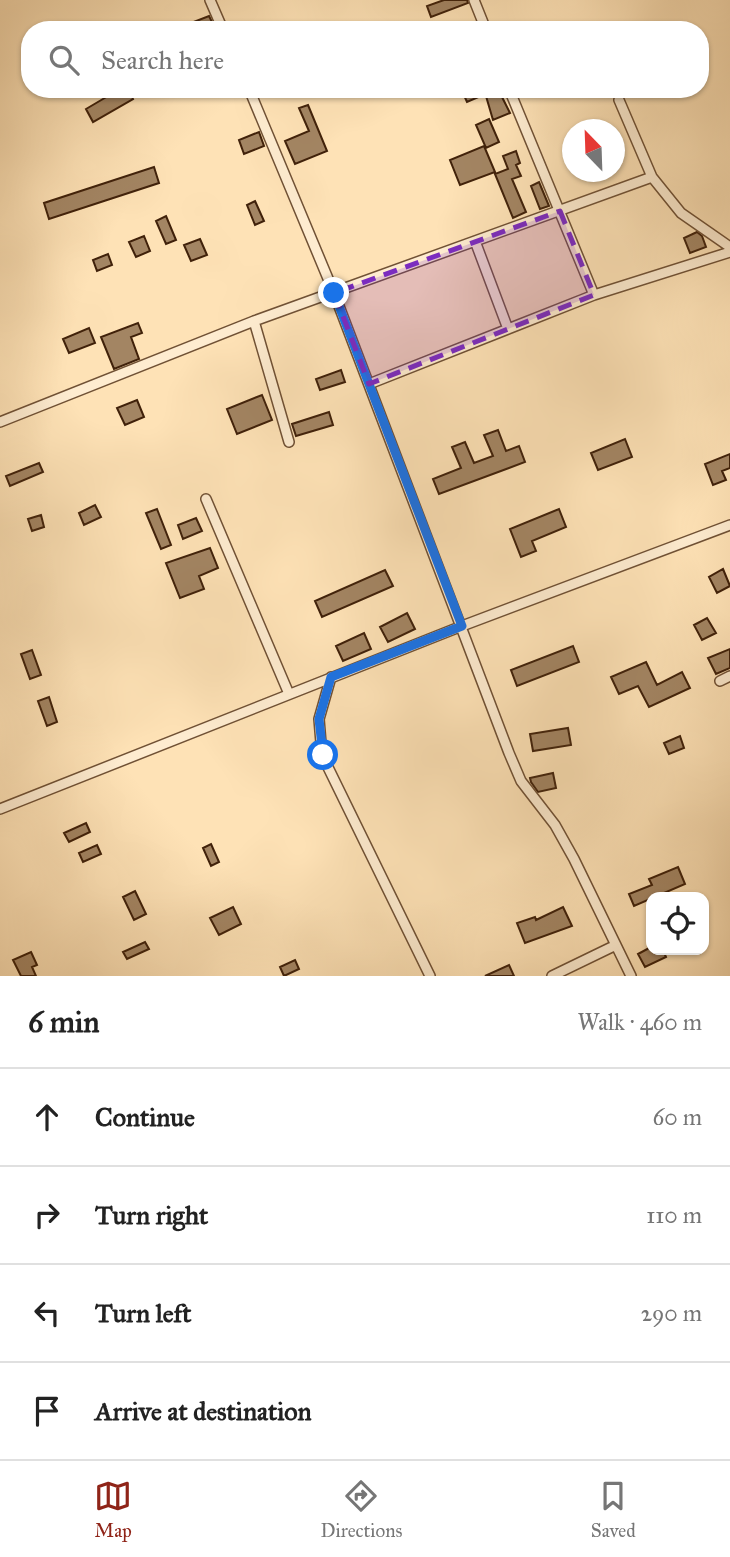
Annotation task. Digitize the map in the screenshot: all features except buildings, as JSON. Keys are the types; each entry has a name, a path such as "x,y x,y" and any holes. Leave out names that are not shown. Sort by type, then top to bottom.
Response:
{"street":[{"path":"210,0 219,21"},
{"path":"474,0 482,21"},
{"path":"252,98 334,293 522,780 555,825 574,859 631,976"},
{"path":"513,98 594,295"},
{"path":"619,100 652,177 681,214 730,250"},
{"path":"0,422 254,321 652,177"},
{"path":"475,240 508,328"},
{"path":"369,384 594,295 730,250"},
{"path":"254,321 289,442"},
{"path":"206,499 289,694"},
{"path":"0,809 462,626 730,525"},
{"path":"720,681 730,676"},
{"path":"331,677 319,719 323,755 430,976"},
{"path":"552,976 616,945"}],"highlighted area":[{"path":"560,211 594,295 369,384 334,293"}],"route":[{"path":"323,755 319,719 331,677 462,626 334,293"}]}
